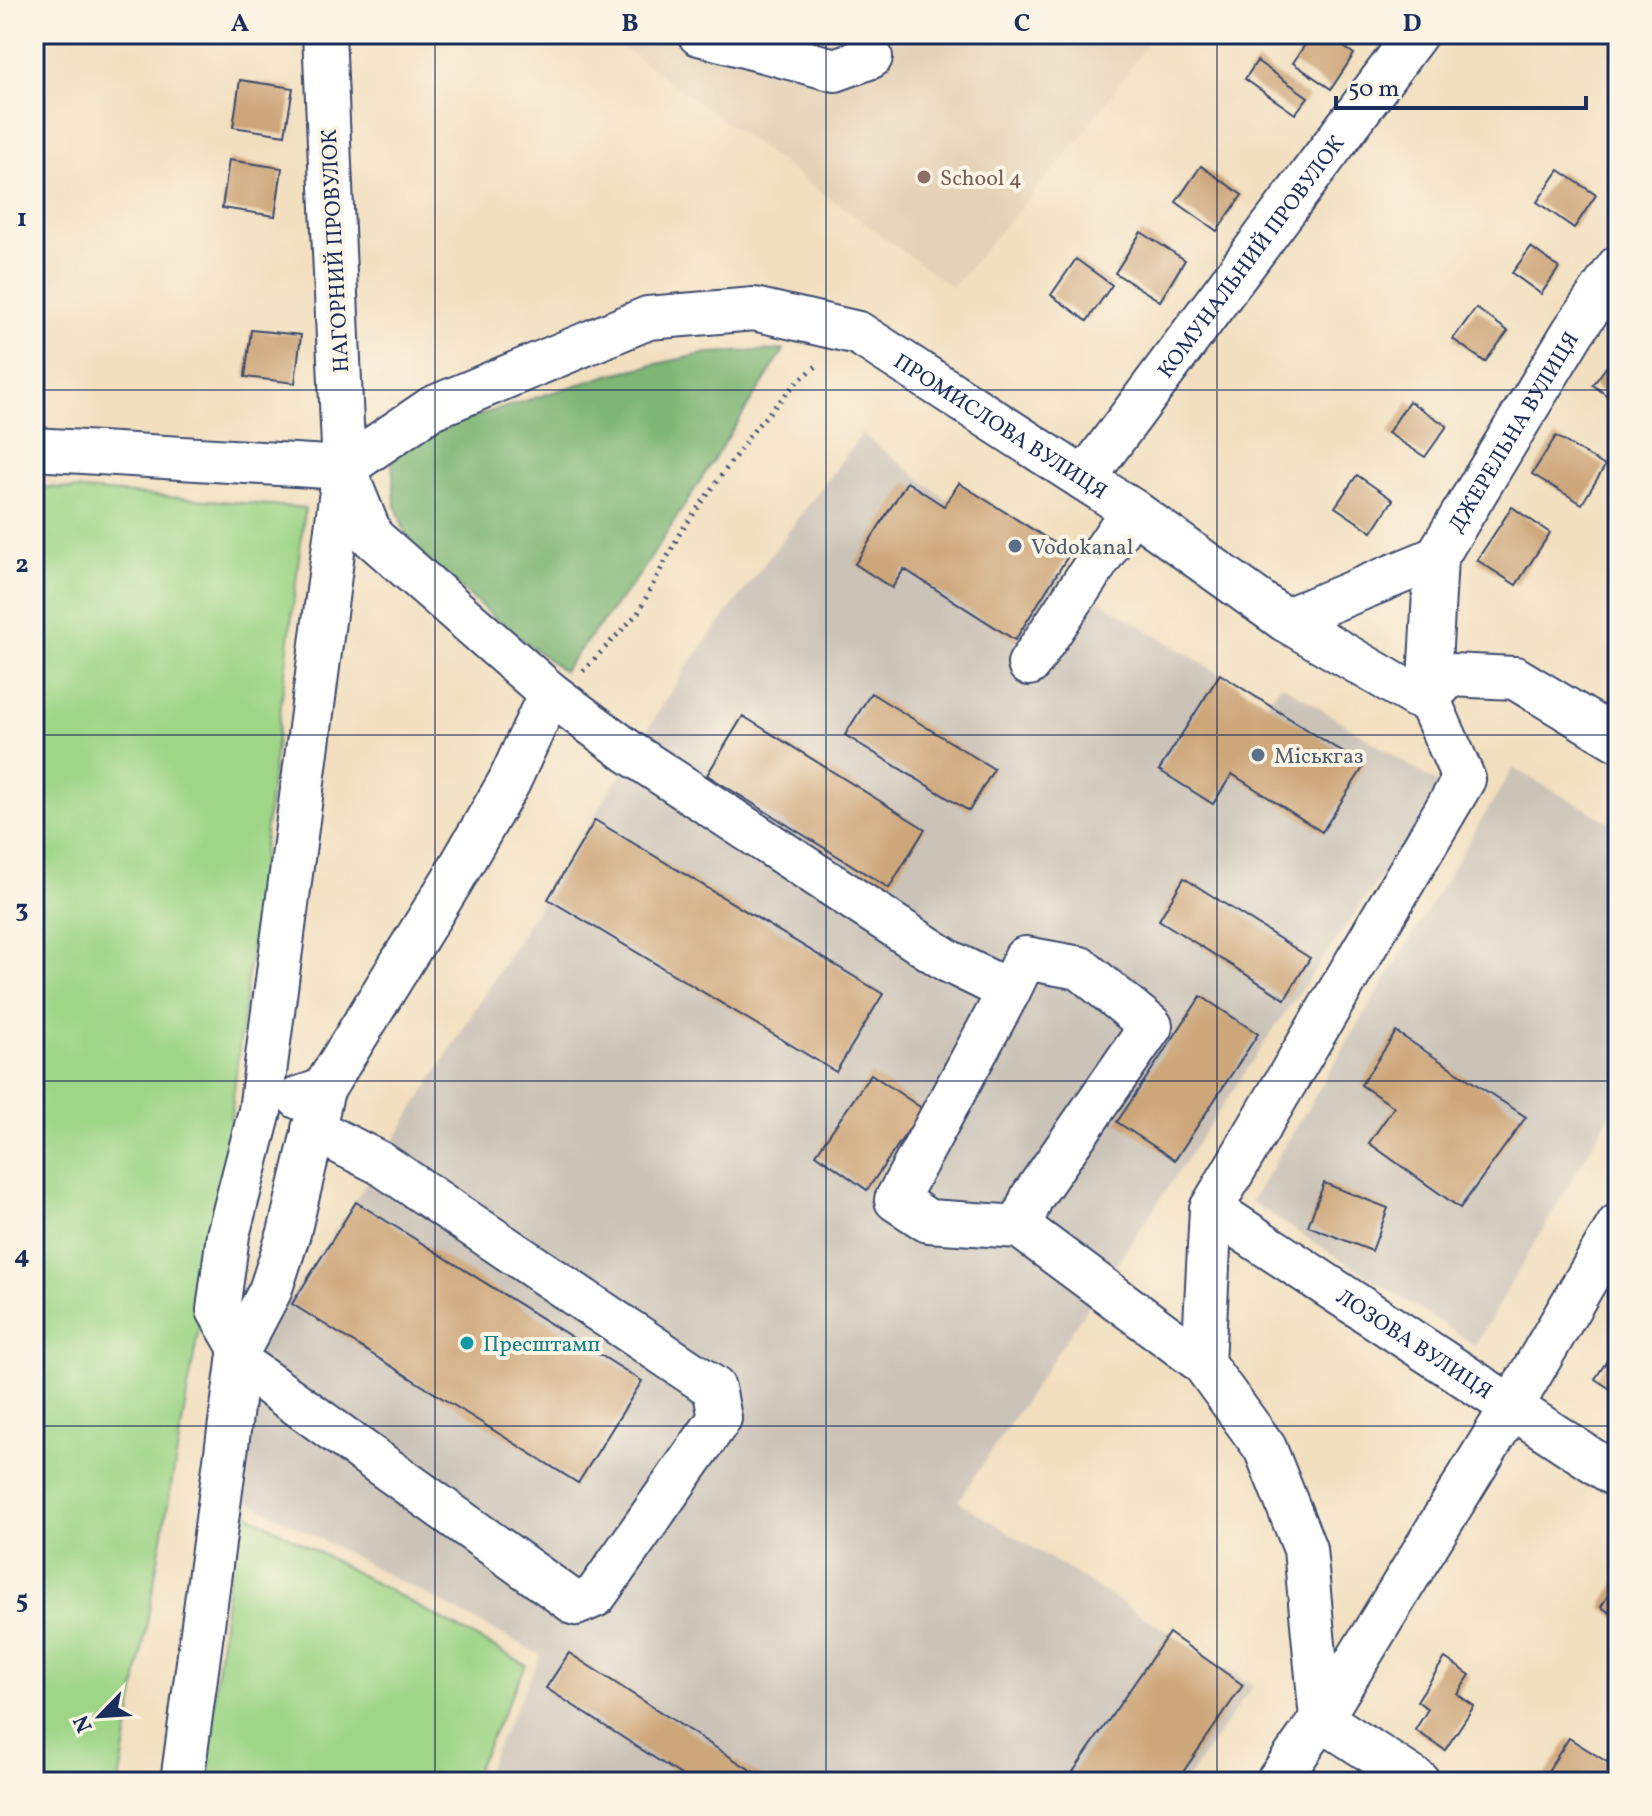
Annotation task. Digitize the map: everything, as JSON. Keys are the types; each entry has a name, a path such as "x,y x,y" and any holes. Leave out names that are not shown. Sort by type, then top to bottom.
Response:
{"street":[{"name":"НАГОРНИЙ ПРОВУЛОК","path":"324,34 344,468"},
{"path":"699,34 835,70 871,57"},
{"name":"КОМУНАЛЬНИЙ ПРОВУЛОК","path":"1084,479 1416,34"},
{"name":"ДЖЕРЕЛЬНА ВУЛИЦЯ","path":"1436,558 1573,332 1618,267"},
{"name":"ПРОМИСЛОВА ВУЛИЦЯ","path":"344,468 432,408 648,318 754,309 858,333 1132,510 1285,620 1417,697 1428,698"},
{"path":"34,449 344,468"},
{"path":"344,468 372,537 550,693 629,752 948,961 1009,991"},
{"path":"260,1111 318,1109 380,1163 714,1388 720,1418 595,1596 576,1604 239,1355 218,1310 228,1235 260,1111 344,468"},
{"path":"1029,664 1132,510"},
{"path":"1203,1363 1211,1209 1464,779 1428,698 1436,558 1285,620"},
{"path":"1428,698 1450,675 1515,678 1618,740"},
{"path":"182,1782 239,1355 270,1291 289,1233 318,1109 509,782 550,693"},
{"path":"1020,1227 1032,1197 1151,1026 1080,968 1025,958 896,1200 928,1221 1020,1227 1203,1363 1265,1448 1305,1549 1321,1719"},
{"name":"ЛОЗОВА ВУЛИЦЯ","path":"1211,1209 1618,1477"},
{"path":"1277,1782 1321,1719 1511,1408 1618,1225"},
{"path":"1321,1719 1419,1782"}],"path":[{"path":"550,693 576,679 638,613 680,533 757,426 797,382 858,333"}],"shaded area":[{"name":"School 4","path":"604,34 1154,34 1079,140 952,287"},
{"path":"862,434 947,500 959,483 1069,553 1057,574 1266,703 1282,684 1443,787 1271,1033 958,1501 1253,1685 1185,1782 480,1782 541,1655 246,1500 257,1348 389,1149 685,669"},
{"path":"1513,768 1618,827 1618,1101 1475,1345 1251,1202"}],"green space":[{"path":"784,350 641,573 563,671 496,619 408,542 395,503 392,461 413,442 454,423 612,374 707,353"},
{"path":"34,486 305,508 219,1213 119,1782 34,1782"},
{"path":"237,1508 526,1665 470,1782 204,1782"}],"building":[{"path":"206,34 256,34 255,43 205,38"},
{"path":"1312,34 1325,34 1354,54 1331,89 1293,63"},
{"path":"1257,61 1308,97 1295,114 1245,79"},
{"path":"240,80 293,88 285,135 233,127"},
{"path":"229,160 282,168 275,216 222,208"},
{"path":"1201,166 1242,195 1217,231 1176,202"},
{"path":"1559,170 1596,195 1574,228 1537,202"},
{"path":"1141,232 1185,260 1160,301 1115,273"},
{"path":"1531,247 1559,268 1541,294 1512,273"},
{"path":"1076,259 1112,285 1087,321 1051,295"},
{"path":"1476,308 1508,331 1485,362 1453,339"},
{"path":"251,330 301,335 295,383 245,377"},
{"path":"1613,358 1618,362 1618,404 1593,385"},
{"path":"1409,401 1447,426 1425,457 1388,433"},
{"path":"1556,436 1605,466 1582,504 1532,474"},
{"path":"1357,475 1393,500 1372,532 1335,507"},
{"path":"907,482 944,506 959,483 1070,553 1015,640 904,569 892,588 855,564"},
{"path":"1512,507 1550,533 1516,585 1477,560"},
{"path":"1220,674 1364,766 1322,832 1232,774 1213,804 1159,770"},
{"path":"871,693 994,769 969,811 845,735"},
{"path":"743,716 925,829 889,888 707,775"},
{"path":"595,820 883,994 836,1072 548,899"},
{"path":"1184,878 1310,958 1285,999 1159,920"},
{"path":"1201,996 1258,1034 1175,1160 1117,1122"},
{"path":"1396,1032 1526,1117 1460,1208 1369,1143 1394,1107 1361,1085"},
{"path":"871,1074 923,1109 867,1190 816,1154"},
{"path":"1324,1183 1388,1208 1372,1251 1308,1226"},
{"name":"Пресштамп","path":"356,1202 642,1381 578,1483 292,1304"},
{"path":"1618,1344 1618,1394 1595,1379"},
{"path":"1618,1579 1618,1618 1601,1607"},
{"path":"1169,1633 1243,1685 1176,1782 1066,1782"},
{"path":"569,1653 769,1782 692,1782 546,1688"},
{"path":"1445,1658 1470,1675 1457,1694 1474,1706 1445,1750 1415,1730 1428,1709 1417,1701"},
{"path":"1569,1738 1618,1769 1615,1782 1541,1782"}],"place":[{"name":"School 4","path":"924,177"},
{"name":"Vodokanal","path":"1015,546"},
{"name":"Міськгаз","path":"1258,755"},
{"name":"Пресштамп","path":"467,1343"}]}
